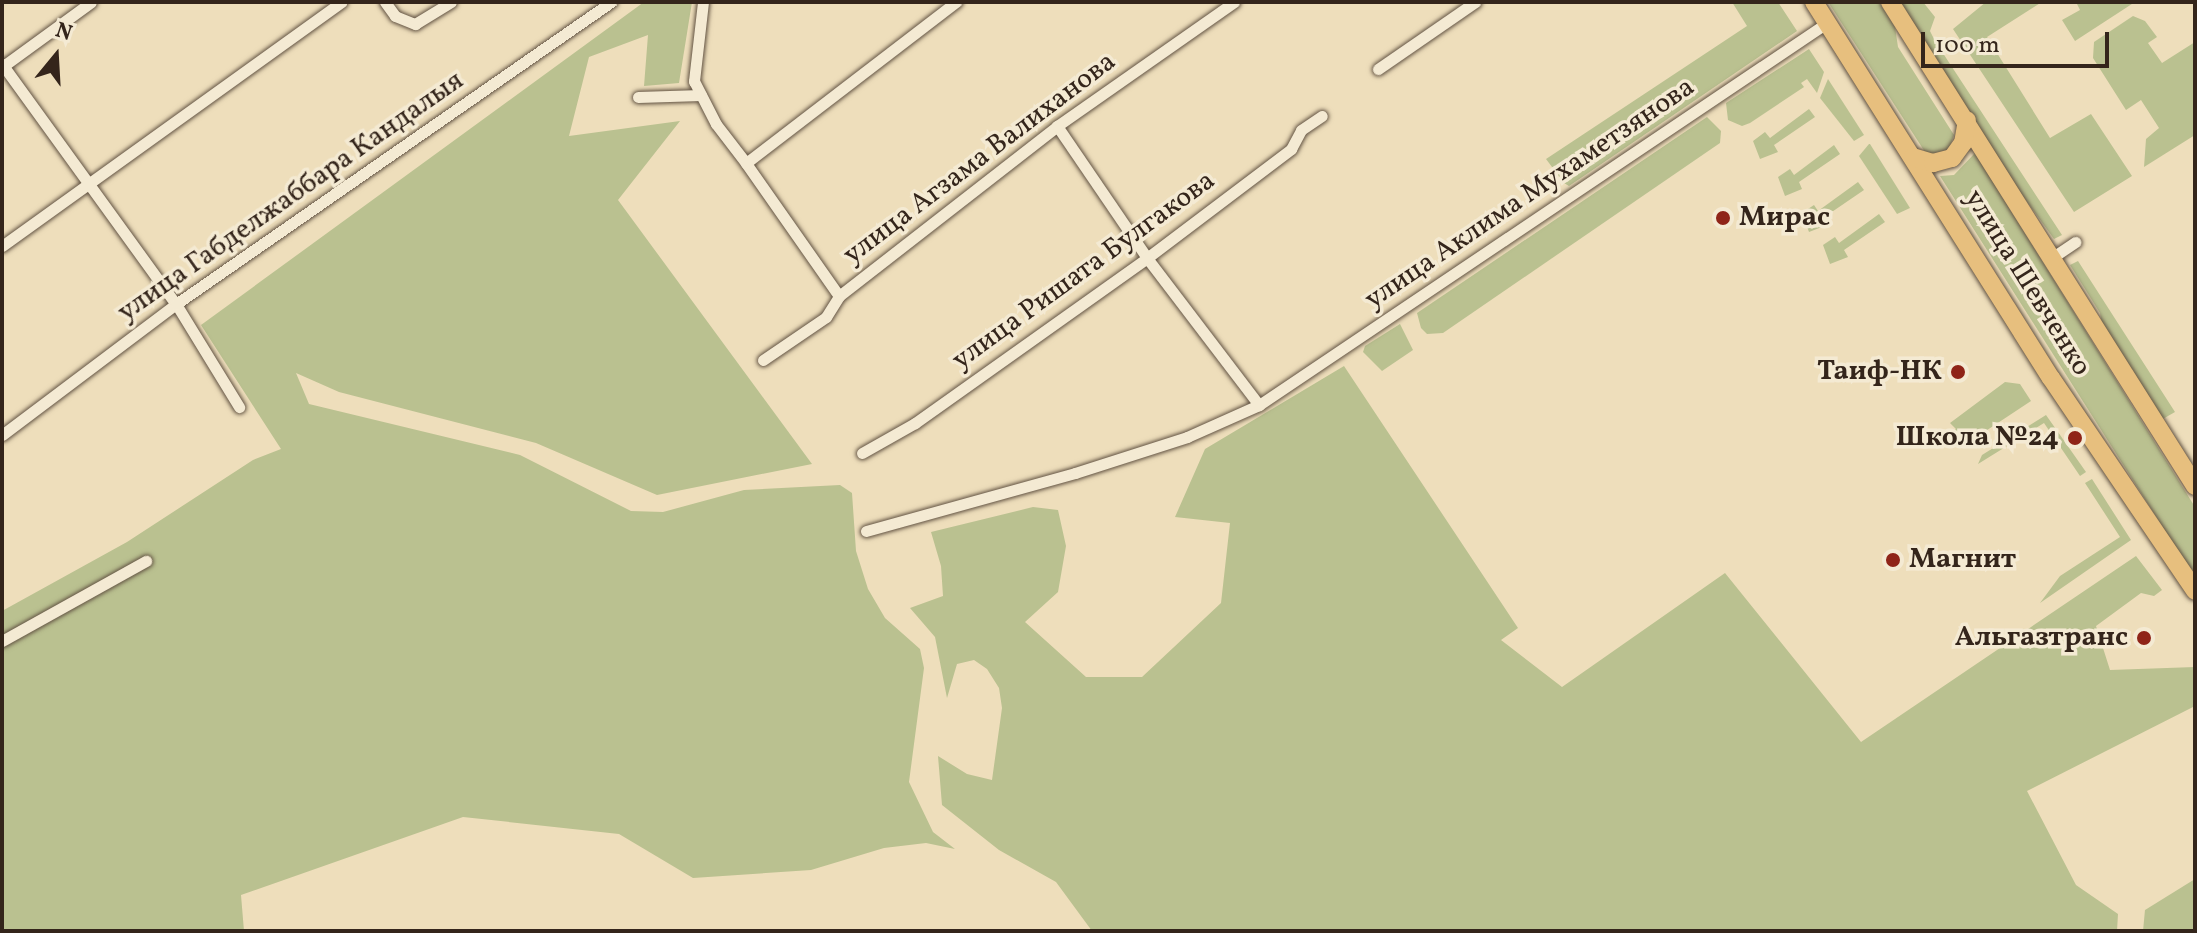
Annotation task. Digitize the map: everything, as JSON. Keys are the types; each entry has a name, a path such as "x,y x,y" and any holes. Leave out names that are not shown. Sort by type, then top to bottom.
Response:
{"main road":[{"name":"улица Шевченко","path":"1814,2 2051,378 2195,591"},
{"name":"улица Шевченко","path":"1890,2 2195,486"},
{"path":"1913,157 1933,163 1952,158 1963,143 1967,120"}],"street":[{"path":"91,2 2,66 176,304 239,407"},
{"path":"2,246 341,2"},
{"path":"385,2 395,16 415,24 451,2"},
{"name":"улица Габделжаббара Кандалыя","path":"2,435 176,304 611,2"},
{"path":"703,2 693,52 694,81 746,163 839,296"},
{"path":"746,163 956,2"},
{"name":"улица Агзама Валиханова","path":"763,360 826,317 839,296 1057,126 1234,2"},
{"path":"1378,69 1475,2"},
{"name":"улица Аклима Мухаметзянова","path":"866,531 1075,473 1187,437 1259,405 1828,22"},
{"path":"638,97 701,95"},
{"name":"улица Ришата Булгакова","path":"862,453 915,423 1147,258 1291,149 1301,130 1322,116"},
{"path":"1057,126 1147,258 1259,405"},
{"path":"2053,257 2075,242"},
{"path":"2,641 146,561"}],"green space":[{"path":"644,2 692,2 679,83 644,86 648,35 589,57 569,136 680,121 618,200 812,464 657,495 536,443 339,392 296,373 309,404 520,455 631,511 663,512 744,490 840,485 852,493 856,551 868,589 885,618 920,649 924,668 909,782 933,832 955,849 926,843 884,848 811,870 693,878 619,834 463,817 241,895 244,931 2,931 2,611 127,542 253,460 281,449 201,325"},
{"path":"1732,2 1778,2 1797,31 1569,186 1564,183 1546,159 1747,26"},
{"path":"1828,2 1879,2 1895,27 1898,47 1954,135 1949,149 1936,155 1925,152"},
{"path":"1899,2 1923,2 1935,17 1930,31 1935,41 2062,235 2054,239 2012,181"},
{"path":"1986,2 2042,2 1987,37 2050,138 2091,114 2132,176 2074,212 1953,29"},
{"path":"2076,2 2135,2 2075,41 2062,20 2080,10"},
{"path":"2133,16 2145,21 2157,37 2148,43 2162,63 2195,42 2195,135 2144,167 2146,139 2159,128 2141,100 2126,110 2093,58 2094,42"},
{"path":"1809,49 1824,72 1817,93 1807,79 1801,83 1804,87 1750,123 1742,126 1728,120 1726,103"},
{"path":"1828,79 1864,135 1854,141 1820,98"},
{"path":"1809,109 1815,117 1774,145 1778,152 1760,159 1753,141 1765,132 1770,138"},
{"path":"1707,117 1721,131 1720,143 1443,333 1427,334 1421,328 1417,313"},
{"path":"1869,144 1910,208 1897,214 1859,156"},
{"path":"1834,145 1840,154 1799,182 1802,189 1785,196 1778,177 1790,169 1794,175"},
{"path":"1975,153 2195,507 2195,578 1940,176 1954,175"},
{"path":"1858,182 1864,190 1823,218 1827,225 1809,232 1802,213 1814,205 1818,211"},
{"path":"1879,214 1885,222 1844,250 1848,257 1830,264 1823,245 1835,237 1839,243"},
{"path":"2078,261 2175,412 2161,420 2103,330 2100,313 2070,265"},
{"path":"1400,324 1413,350 1382,371 1363,352 1365,346"},
{"path":"1344,366 1518,628 1501,640 1562,687 1725,573 1861,742 2136,556 2162,590 2154,596 2141,593 2096,626 2110,670 2195,667 2195,706 2027,791 2076,885 2118,914 2117,931 1092,931 1056,882 999,850 942,805 938,756 967,774 992,780 1002,708 999,688 987,669 974,660 957,664 947,698 935,637 910,608 943,596 941,566 931,532 1033,507 1058,510 1066,546 1058,592 1025,622 1086,677 1142,677 1221,603 1230,523 1175,517 1205,449"},
{"path":"2005,382 2020,384 2031,401 1963,446 1944,439 1956,429 1950,423"},
{"path":"2046,415 2086,472 2080,476 2044,423 1978,464 1982,455"},
{"path":"2092,479 2131,540 2040,603 2060,576 2120,537 2085,483"},
{"path":"2195,879 2195,931 2143,931 2145,910"}],"place":[{"name":"Мирас","path":"1723,218"},
{"name":"Таиф-НК","path":"1958,372"},
{"name":"Школа №24","path":"2075,438"},
{"name":"Магнит","path":"1893,560"},
{"name":"Альгазтранс","path":"2144,638"}]}
